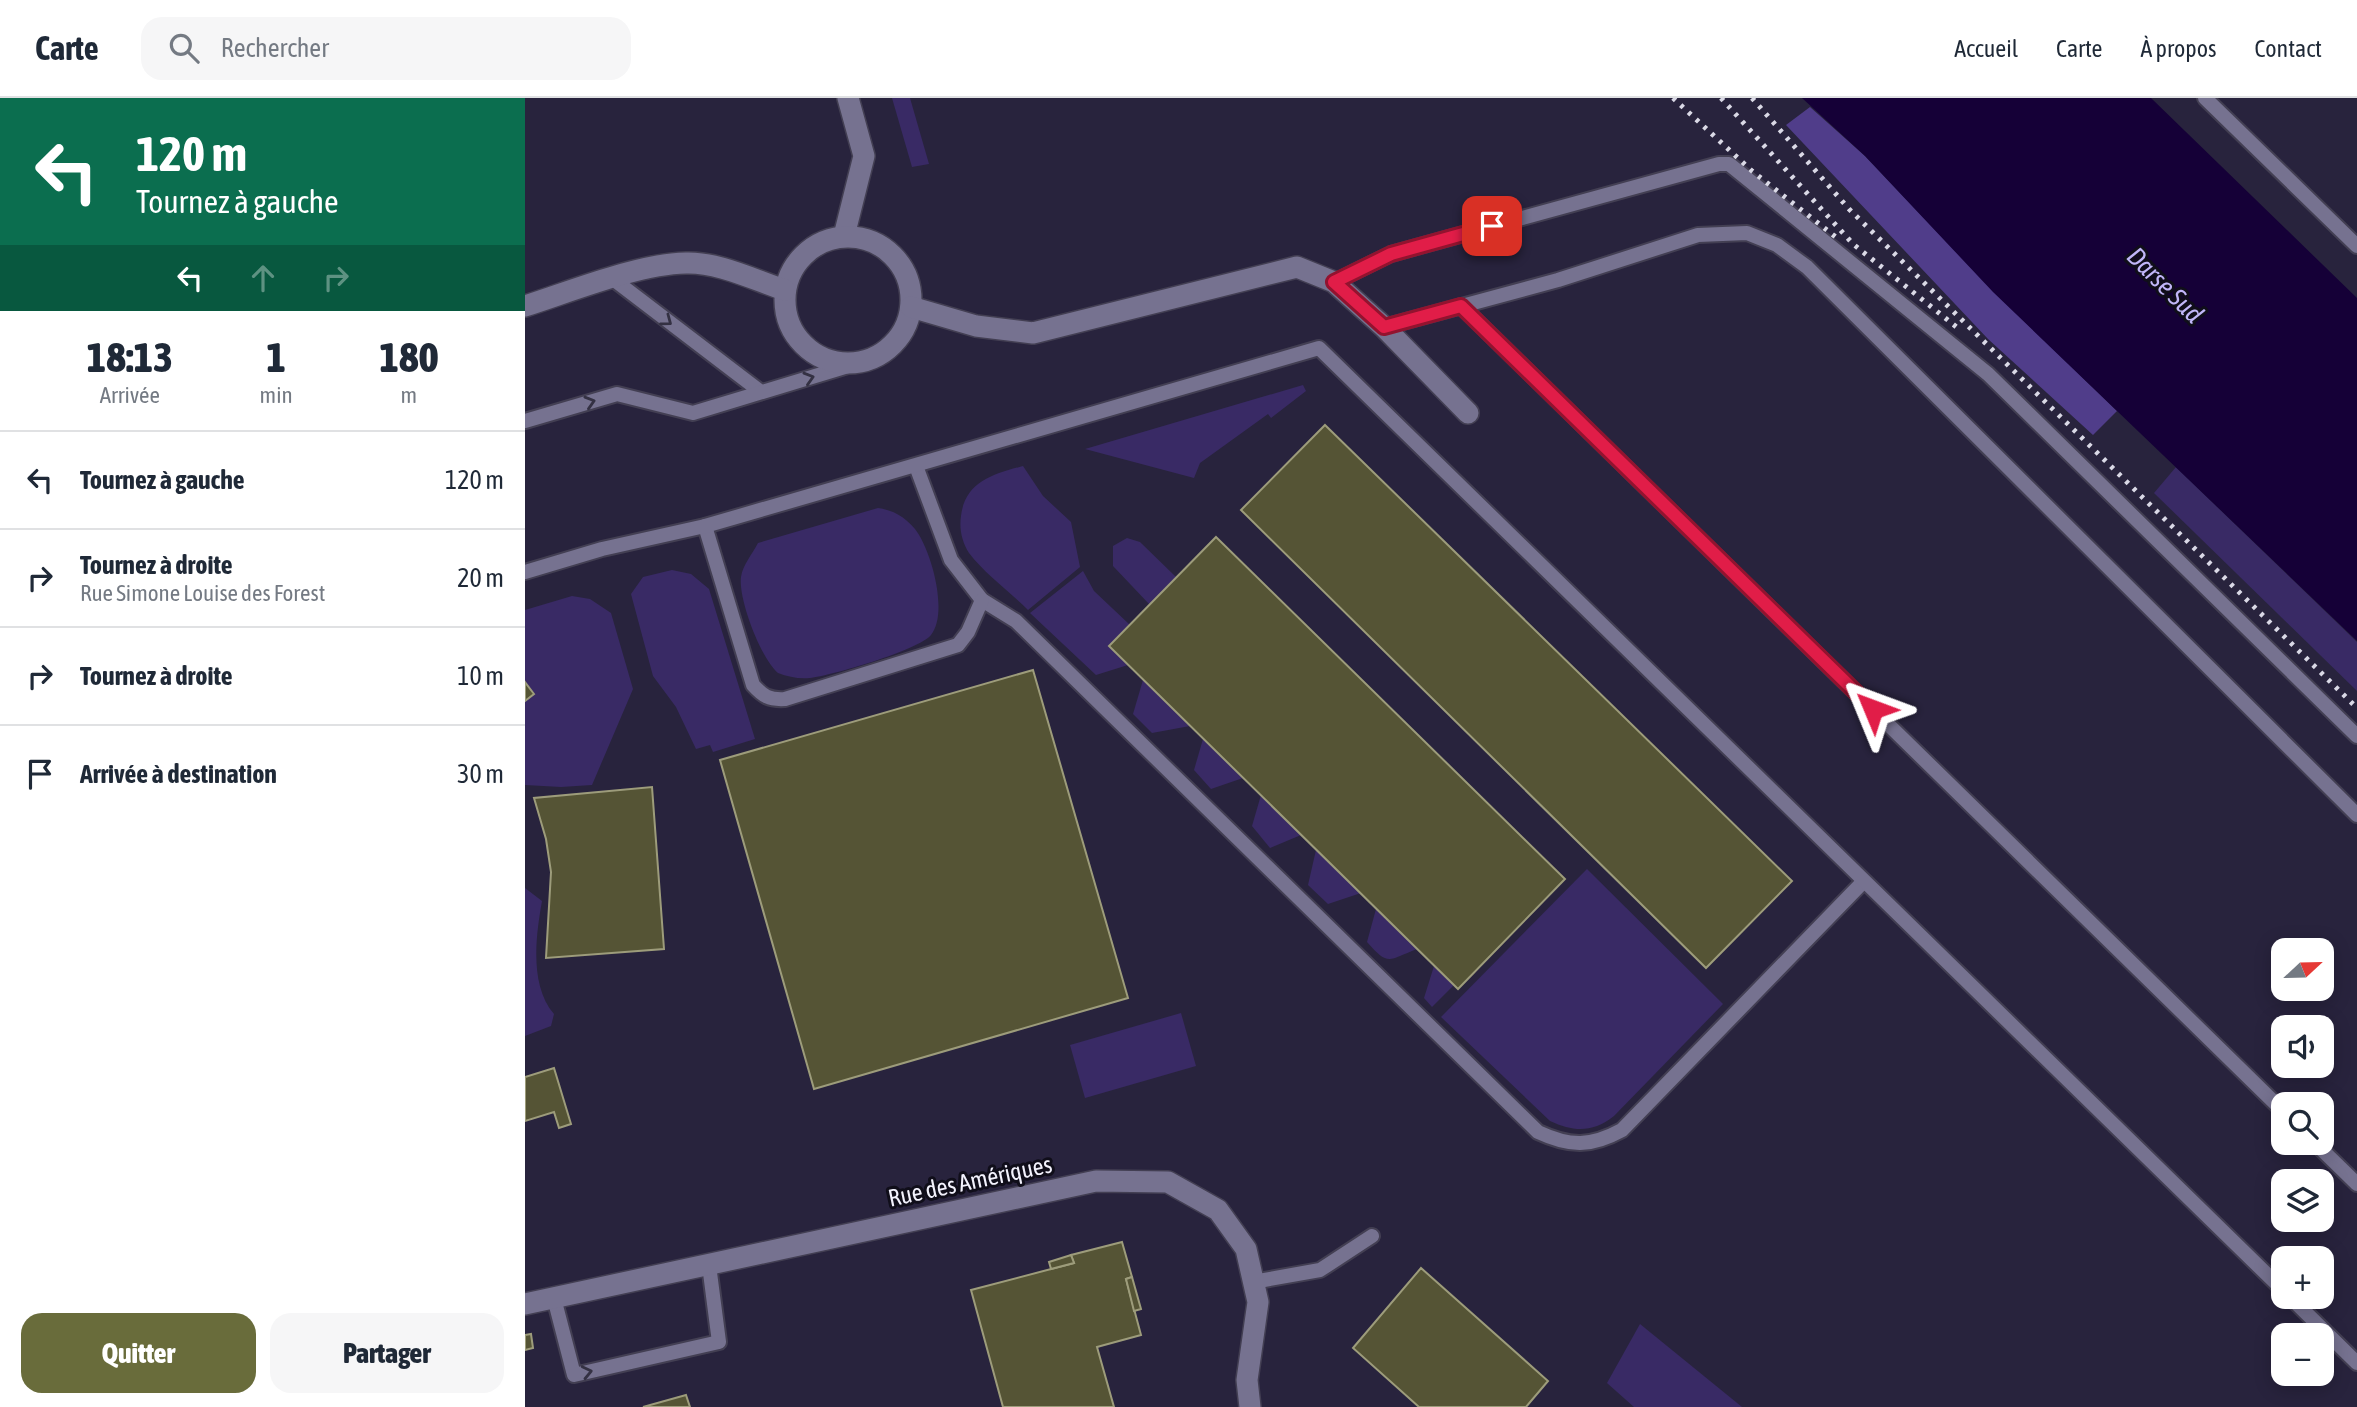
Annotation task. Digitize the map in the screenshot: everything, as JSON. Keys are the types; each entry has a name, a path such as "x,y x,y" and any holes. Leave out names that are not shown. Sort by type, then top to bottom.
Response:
{"street":[{"path":"844,236 864,156 848,98"},
{"path":"844,236 866,238 886,248 901,264 910,285 911,307 905,328 893,345 877,356 858,363 838,363 819,356 803,345 791,328 785,310 785,290 791,270 804,253 823,240 844,236"},
{"path":"525,306 613,279 688,262 723,268 785,290"},
{"path":"911,307 976,326 1033,333 1297,267 1334,282 1384,327 1468,413"},
{"name":"Rue des Amériques","path":"525,1304 1096,1181 1168,1182 1218,1210 1246,1250 1258,1302 1247,1380 1250,1407"}],"lane":[{"path":"2204,98 2357,246"},
{"path":"1334,282 1391,254 1719,164 1729,164 1988,374 2357,736"},
{"path":"1384,327 1698,235 1748,233 1777,245 1807,267 2357,815"},
{"path":"613,279 761,392"},
{"path":"1461,306 2271,1099"},
{"path":"525,572 603,549 705,527 1319,348 2271,1278"},
{"path":"525,421 617,394 692,413 858,363"},
{"path":"916,466 951,560 982,600 1016,621 1538,1132 1560,1143 1581,1145 1602,1141 1622,1130 1863,882"},
{"path":"705,527 753,685 762,695 772,700 785,699 958,645 968,632 982,600"},
{"path":"2327,1155 2357,1184"},
{"path":"1254,1282 1320,1270 1372,1236"},
{"path":"554,1298 574,1375 719,1342 709,1265"},
{"path":"2302,1309 2357,1363"}],"shaded area":[{"path":"892,98 910,98 929,164 912,167"},
{"path":"1810,107 1865,156 1993,291 2117,411 2093,435 1988,339 1786,125"},
{"path":"1303,385 1306,391 1271,418 1268,414 1200,463 1194,478 1085,449"},
{"path":"1023,466 1043,496 1071,522 1080,567 1028,610 975,561 963,540 960,526 964,504 974,487 991,476"},
{"path":"2176,467 2357,642 2357,691 2154,493"},
{"path":"878,508 894,512 907,521 921,538 927,551 938,597 936,625 931,635 893,655 836,673 806,678 778,673 758,642 741,587 744,568 758,543"},
{"path":"1127,538 1140,542 1177,578 1150,605 1113,566 1113,546"},
{"path":"672,570 691,574 709,589 755,739 713,752 710,745 696,749 676,707 653,676 631,594 643,577"},
{"path":"1083,571 1094,591 1130,625 1109,646 1128,665 1096,675 1030,613"},
{"path":"572,596 590,599 611,613 633,689 592,785 525,785 525,701 534,693 525,682 525,610"},
{"path":"1143,680 1190,726 1152,733 1133,714"},
{"path":"1203,739 1243,778 1211,789 1194,770"},
{"path":"1261,795 1301,835 1270,848 1252,826"},
{"path":"1316,850 1361,893 1328,904 1308,885"},
{"path":"1587,869 1723,1004 1614,1116 1598,1126 1575,1129 1550,1121 1441,1017"},
{"path":"525,888 542,901 536,959 541,989 554,1014 551,1026 525,1036"},
{"path":"1376,909 1417,949 1389,959 1374,950 1367,942"},
{"path":"1434,966 1454,985 1432,1007 1424,998"},
{"path":"1181,1013 1196,1066 1085,1098 1070,1045"},
{"path":"1640,1324 1742,1407 1634,1407 1607,1383"}],"water":[{"name":"Darse Sud","path":"1802,98 2151,98 2357,298 2357,641 1993,292 1865,156"}],"building":[{"path":"1325,425 1792,881 1706,968 1241,510"},
{"path":"1216,537 1565,879 1458,989 1109,646"},
{"path":"1033,670 1128,998 814,1089 720,760"},
{"path":"525,682 534,694 525,701"},
{"path":"652,787 664,949 546,958 551,872 546,839 534,798"},
{"path":"554,1068 571,1124 559,1128 554,1112 525,1121 525,1077"},
{"path":"1122,1242 1132,1277 1126,1279 1141,1335 1097,1347 1114,1407 1003,1407 971,1290 1074,1263 1071,1255"},
{"path":"1071,1255 1074,1263 1051,1269 1049,1262"},
{"path":"1421,1268 1548,1381 1526,1407 1419,1407 1353,1348"},
{"path":"1132,1277 1141,1309 1134,1311 1126,1279"},
{"path":"531,1334 533,1348 525,1350 525,1335"},
{"path":"686,1395 690,1407 643,1407"}],"railway":[{"path":"1673,98 1752,171 1837,238"},
{"path":"1721,98 1853,244 1959,329"},
{"path":"1752,98 1849,209 2357,708"}],"route":[{"path":"1492,226 1391,254 1334,282 1384,327 1461,306 1873,709"}]}
